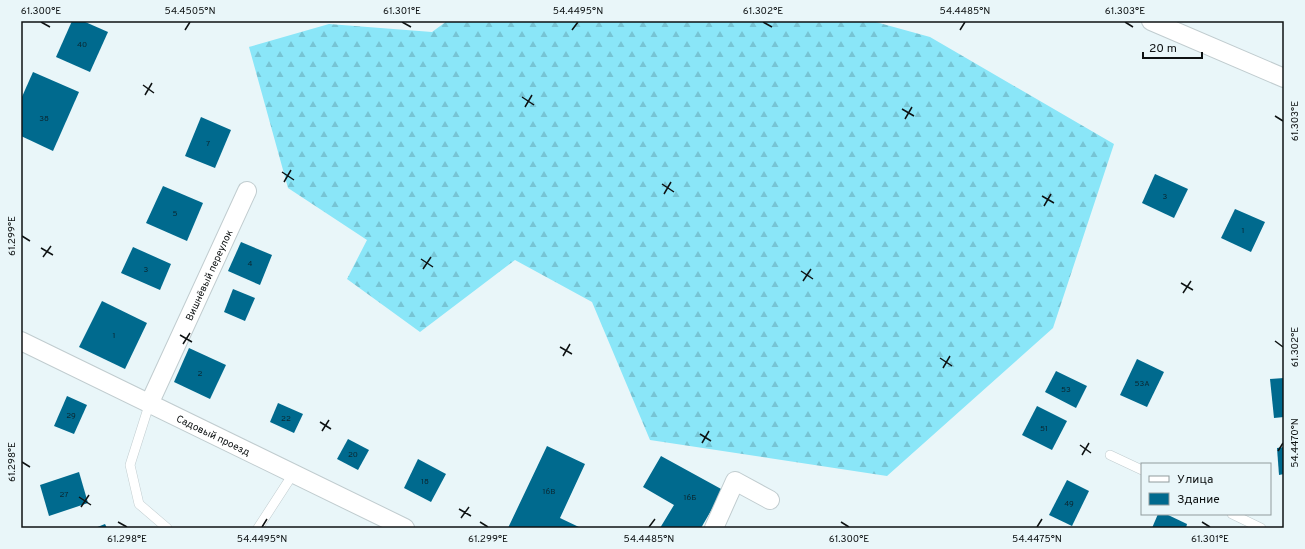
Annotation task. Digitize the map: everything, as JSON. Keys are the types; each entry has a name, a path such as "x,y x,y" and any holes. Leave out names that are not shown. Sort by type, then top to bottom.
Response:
{"street":[{"path":"1151,21 1284,78"},
{"name":"Вишнёвый переулок","path":"150,402 247,191"},
{"name":"Садовый проезд","path":"21,341 150,402 293,474 405,528"},
{"path":"714,528 735,481 770,500"}],"lane":[{"path":"150,402 130,465 139,504 167,528"},
{"path":"1110,454 1141,470"},
{"path":"258,528 293,474"},
{"path":"1234,515 1261,528"}],"green space":[{"path":"447,21 872,21 930,37 1114,144 1053,328 887,476 650,440 592,302 515,260 420,332 347,279 367,240 288,188 249,47 329,24 432,32"}],"building":[{"path":"72,21 83,21 108,32 90,72 56,57"},
{"path":"33,72 79,92 53,151 21,136 21,99"},
{"path":"201,117 231,130 215,168 185,156"},
{"path":"1155,174 1188,189 1174,218 1142,203"},
{"path":"163,186 203,203 187,241 146,223"},
{"path":"1235,209 1265,222 1251,252 1221,238"},
{"path":"241,242 272,255 260,285 228,271"},
{"path":"133,247 171,264 160,290 121,273"},
{"path":"233,289 255,298 245,321 224,312"},
{"path":"102,301 147,323 125,369 79,347"},
{"path":"189,348 226,365 210,399 174,382"},
{"path":"1137,359 1164,372 1147,407 1120,395"},
{"path":"1056,371 1087,386 1076,408 1045,392"},
{"path":"1284,378 1284,417 1274,418 1270,379"},
{"path":"67,396 87,405 74,434 54,426"},
{"path":"278,403 303,414 294,433 270,422"},
{"path":"1037,406 1067,421 1052,450 1022,435"},
{"path":"348,439 369,450 358,470 337,459"},
{"path":"547,446 585,464 560,518 581,528 508,528"},
{"path":"1284,447 1284,474 1279,475 1277,448"},
{"path":"661,456 723,490 701,528 660,528 674,505 643,487"},
{"path":"418,459 446,474 431,502 404,488"},
{"path":"79,472 88,503 49,516 40,485"},
{"path":"1067,480 1089,491 1072,526 1049,515"},
{"path":"1158,515 1168,515 1187,524 1186,528 1152,528"},
{"path":"105,524 107,528 95,528"}]}
